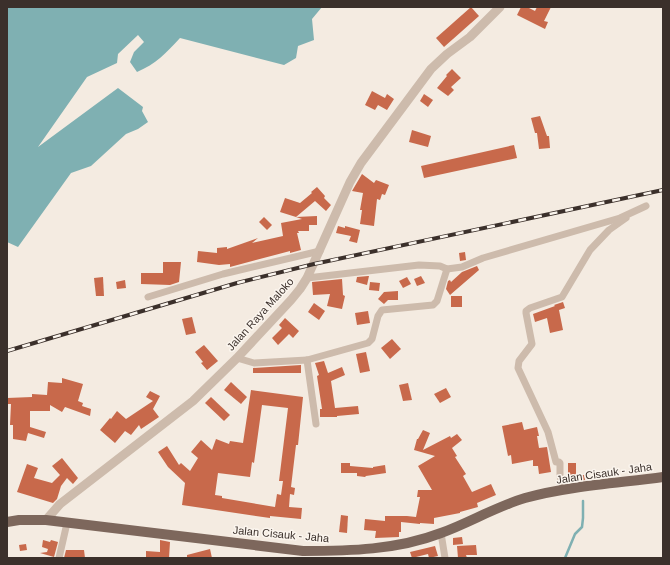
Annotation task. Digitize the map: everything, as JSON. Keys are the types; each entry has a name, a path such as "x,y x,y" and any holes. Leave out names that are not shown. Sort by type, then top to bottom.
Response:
{"main road":[{"name":"Jalan Cisauk - Jaha","path":"7,522 18,520 46,520 303,554 371,548 415,541 441,533 491,510 525,498 564,490 663,477"}],"street":[{"name":"Jalan Raya Maloko","path":"46,520 60,504 193,401 237,358 291,300 307,278 350,182 361,163 432,69 447,54 474,33 500,7"},
{"path":"564,490 560,476 560,463 556,462 548,432 518,368 518,361 532,344 526,310 562,297 590,250 614,226 646,206"},
{"path":"307,278 419,265 440,266 447,269 462,267 482,258 636,212"},
{"path":"148,297 223,274 320,251"},
{"path":"237,358 254,363 306,360 368,343 372,340 378,316 382,310 433,305 437,301 447,269"},
{"path":"306,360 316,424"},
{"path":"59,558 67,523"},
{"path":"441,533 445,558"}],"water":[{"path":"7,7 322,7 312,19 314,40 298,46 296,58 284,65 180,38 155,62 137,72 130,62 134,52 144,42 138,35 118,54 117,63 87,77 38,147 118,88 143,107 142,111 148,122 138,129 126,134 91,166 71,173 18,247 7,242"}],"building":[{"path":"471,7 479,16 444,47 436,38"},
{"path":"521,7 527,7 535,11 537,7 551,7 544,21 548,22 545,29 517,15"},
{"path":"452,69 461,78 451,87 454,90 448,96 437,88"},
{"path":"372,91 385,98 387,94 394,99 387,110 378,105 375,110 365,105"},
{"path":"424,94 433,100 428,107 420,101"},
{"path":"540,116 547,136 549,136 550,148 539,149 537,133 535,133 531,118"},
{"path":"412,130 431,136 428,147 409,142"},
{"path":"514,145 517,158 424,178 421,166"},
{"path":"362,174 374,183 376,180 389,185 385,195 382,194 380,200 377,199 374,226 360,224 362,210 360,210 363,193 352,191"},
{"path":"317,187 325,196 324,198 331,205 326,211 315,201 296,217 280,212 285,198 300,203"},
{"path":"317,216 317,225 309,225 309,231 298,231 299,233 297,233 301,250 290,253 290,251 230,267 230,264 219,265 197,262 198,251 217,253 217,248 227,247 227,249 258,238 252,243 283,236 281,223 302,219 296,217"},
{"path":"264,217 272,225 267,230 259,222"},
{"path":"338,226 345,228 345,226 360,230 357,243 349,241 351,236 336,233"},
{"path":"465,252 466,260 460,261 459,253"},
{"path":"163,262 181,262 179,282 170,285 141,284 141,273 163,273"},
{"path":"477,266 479,270 450,295 446,289 448,281 450,280 451,282 462,272"},
{"path":"369,276 367,285 356,282 357,277"},
{"path":"421,276 425,283 417,286 414,279"},
{"path":"103,277 104,296 96,296 94,278"},
{"path":"407,277 411,284 403,288 399,281"},
{"path":"342,279 343,295 345,296 342,309 327,306 330,294 313,295 312,282"},
{"path":"125,280 126,288 117,289 116,282"},
{"path":"370,282 380,283 379,291 369,290"},
{"path":"398,291 398,300 388,300 384,304 378,299 384,292"},
{"path":"451,296 462,296 462,307 451,307"},
{"path":"563,302 565,308 559,310 563,330 550,333 547,318 535,322 533,314"},
{"path":"314,303 325,311 319,320 308,312"},
{"path":"368,311 370,323 357,325 355,313"},
{"path":"192,317 196,333 186,335 182,319"},
{"path":"285,318 299,331 293,338 289,334 278,345 272,338 282,328 279,325"},
{"path":"392,339 401,349 390,359 381,348"},
{"path":"204,345 218,361 207,370 195,352"},
{"path":"366,352 370,371 360,373 356,354"},
{"path":"324,361 328,373 342,367 345,375 331,381 335,408 358,406 359,414 337,417 320,417 320,409 322,409 317,376 319,375 315,363"},
{"path":"301,365 301,373 253,373 253,368"},
{"path":"62,378 83,384 78,401 83,403 82,406 91,409 90,416 65,407 62,412 50,405 50,411 30,411 30,427 46,432 44,438 28,433 26,441 13,439 13,425 10,425 11,404 7,404 7,398 32,397 32,394 47,395 48,382 62,383"},
{"path":"231,382 247,397 241,404 224,390"},
{"path":"408,383 412,400 403,401 399,385"},
{"path":"446,388 451,397 440,403 434,394"},
{"path":"251,390 303,397 298,445 296,445 291,487 295,488 294,495 290,494 289,507 302,508 301,519 270,516 270,518 182,505 185,483 168,467 158,452 167,446 179,465 181,463 190,471 198,458 191,452 201,440 212,450 216,439 229,444 230,441 243,443","holes":["262,405 288,408 279,481 283,481 281,495 277,494 275,507 222,498 222,496 215,495 218,473 250,477 252,462 254,463"]},
{"path":"150,391 160,396 153,409 159,417 141,429 139,425 131,435 125,431 115,443 100,430 117,411 126,419 153,401 146,397"},
{"path":"211,397 230,415 224,421 205,403"},
{"path":"522,422 524,430 537,427 539,448 547,447 551,472 539,474 538,466 533,466 533,460 512,464 511,455 508,456 502,426"},
{"path":"423,430 430,433 423,450 457,434 462,440 452,448 457,456 455,457 466,474 463,476 472,492 491,484 496,495 477,503 478,507 460,513 434,518 434,524 401,522 401,532 399,532 399,537 375,538 376,531 364,530 365,519 385,521 385,516 416,517 420,497 417,497 418,490 432,490 418,466 435,456 414,450 417,439"},
{"path":"62,458 78,478 73,484 67,478 61,486 57,499 53,503 17,492 27,464 38,468 34,478 52,483 60,475 52,466"},
{"path":"341,463 350,463 350,466 373,468 385,465 386,473 365,477 357,476 357,473 341,473"},
{"path":"568,463 576,463 576,476 584,475 585,480 567,483 565,477 568,477"},
{"path":"341,515 348,516 347,533 339,532"},
{"path":"462,537 463,544 453,545 453,538"},
{"path":"43,540 58,542 54,557 40,553 47,552 48,549 42,547"},
{"path":"160,540 170,542 169,558 146,558 146,551 160,552"},
{"path":"26,544 27,550 20,551 19,545"},
{"path":"476,545 477,555 466,555 467,558 458,558 457,546"},
{"path":"435,546 438,556 429,558 428,554 412,558 410,552"},
{"path":"210,549 212,558 187,558 187,555"},
{"path":"66,550 84,550 85,558 64,558"}],"waterway":[{"path":"565,558 575,534 582,527 583,501"}],"railway":[{"path":"7,351 237,283 314,264 663,190"}]}
